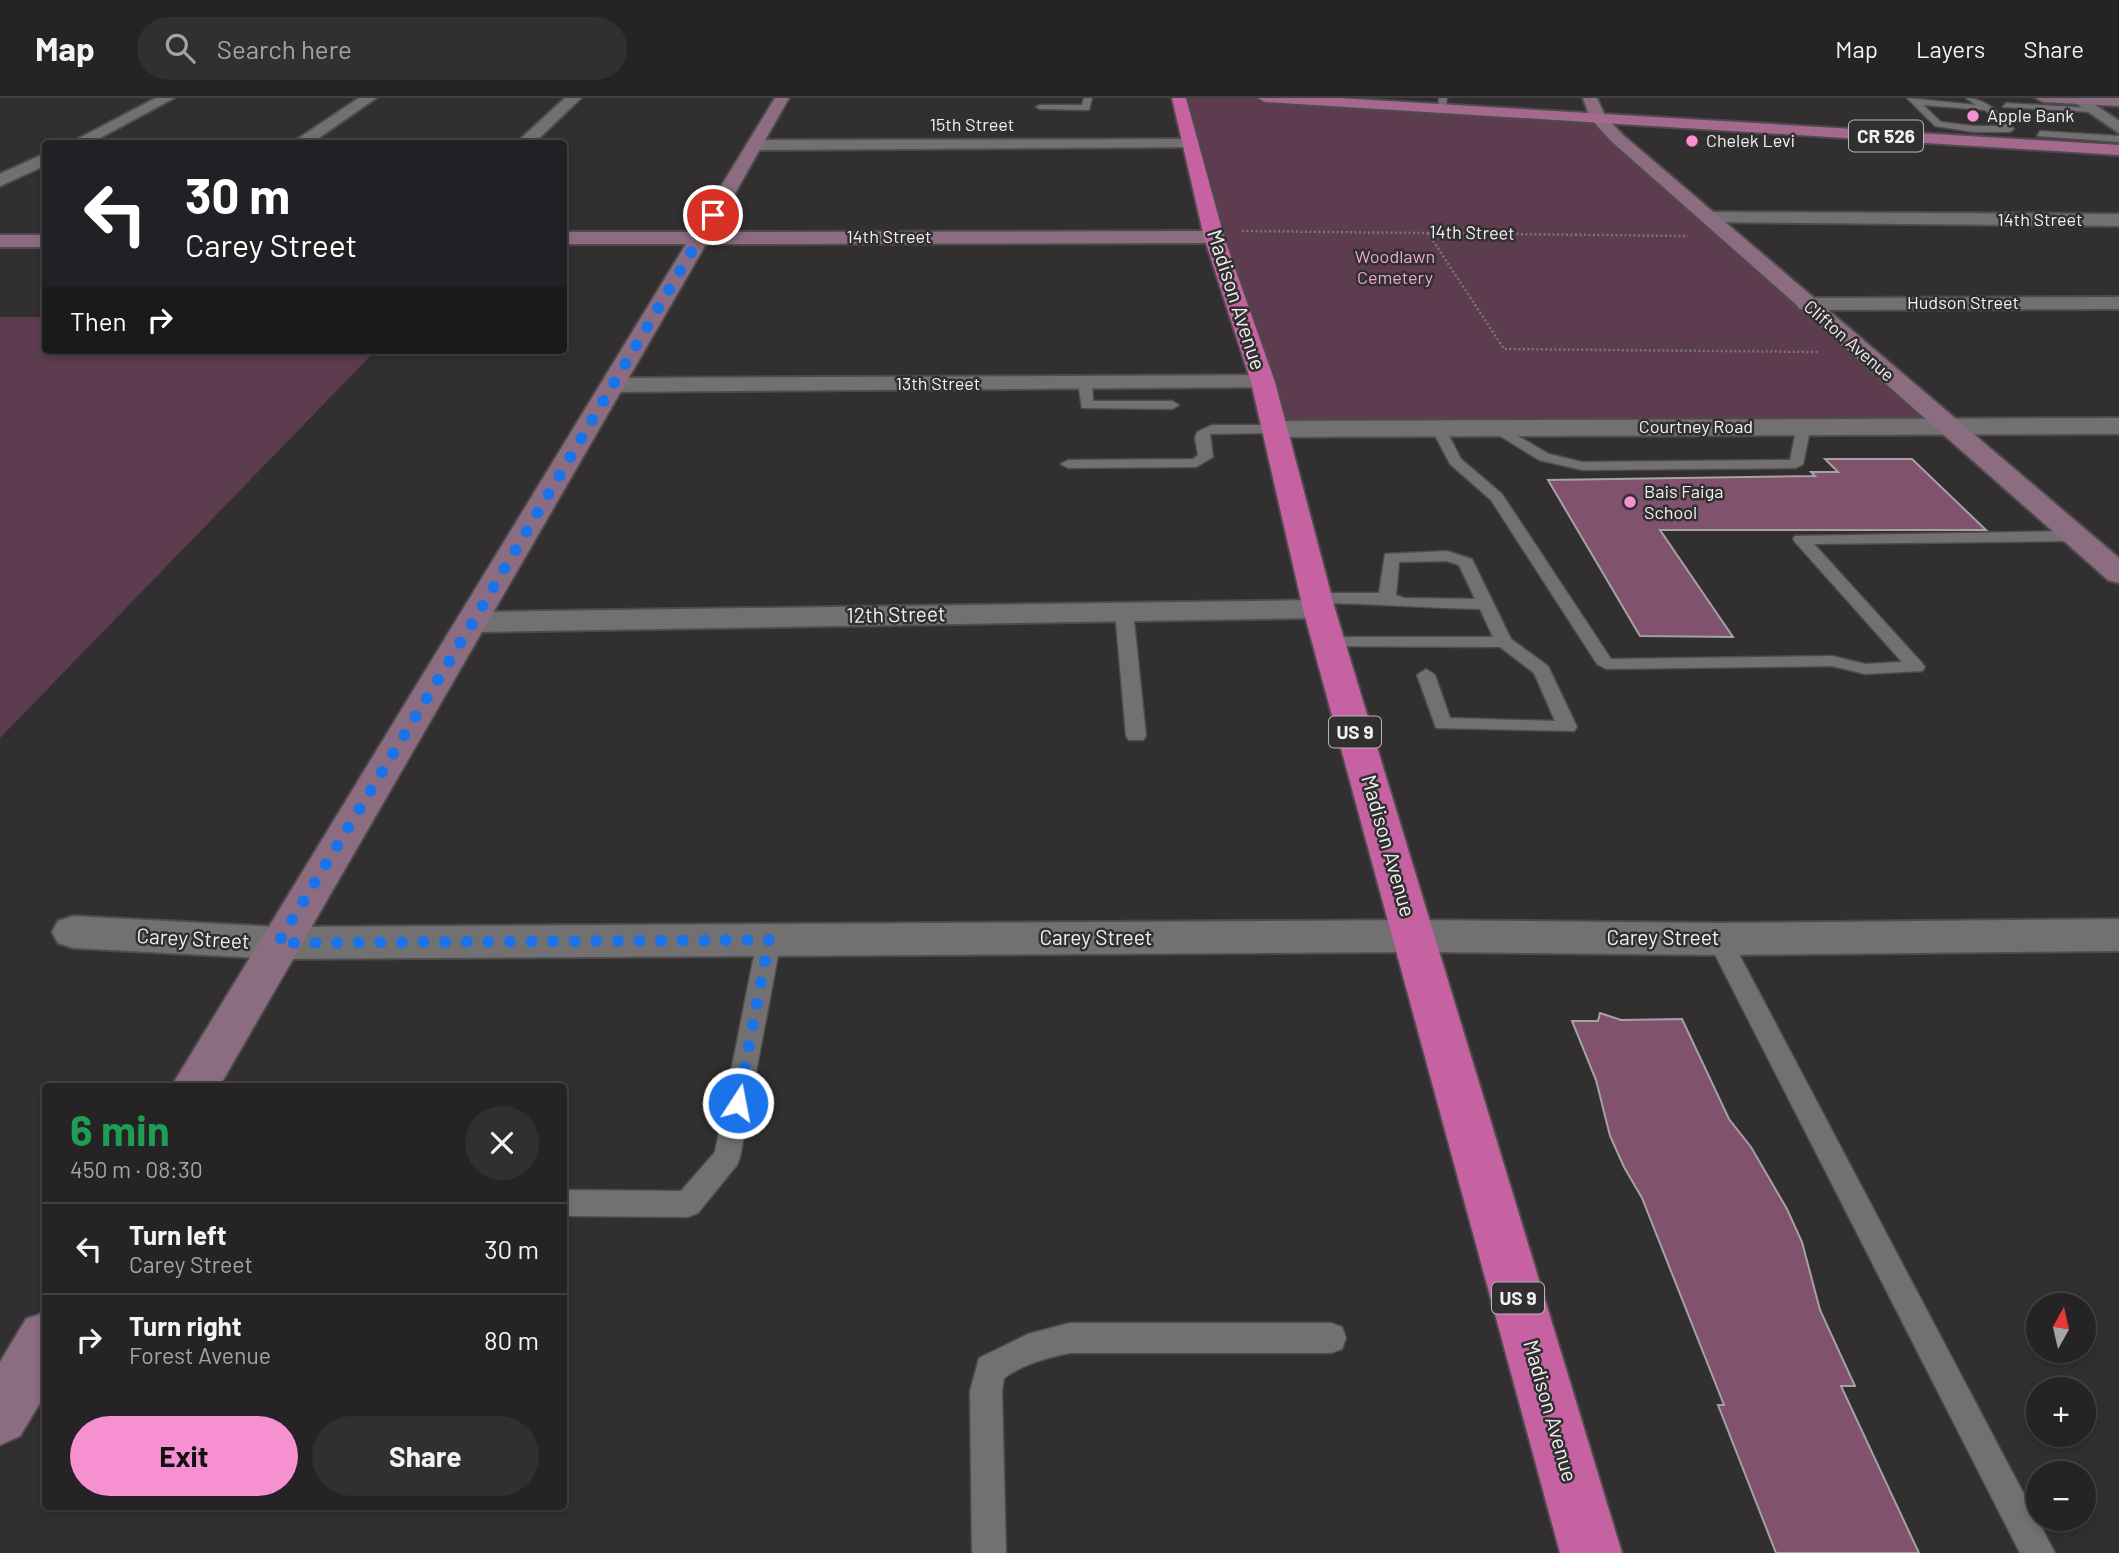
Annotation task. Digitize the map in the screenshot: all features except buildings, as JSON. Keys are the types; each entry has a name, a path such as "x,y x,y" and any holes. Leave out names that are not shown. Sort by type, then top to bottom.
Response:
{"highway":[{"name":"Madison Avenue","path":"1179,98 1214,234 1263,382 1328,642 1591,1553"}],"main road":[{"name":"CR 526","path":"1265,98 1594,108 1950,133 2055,146 2119,150"}],"street":[{"path":"84,140 167,98"},
{"path":"304,140 369,98"},
{"path":"527,140 574,98"},
{"path":"196,1083 473,622 782,98"},
{"path":"2043,98 2081,103 2119,102"},
{"path":"2081,103 2119,128"},
{"name":"Clifton Avenue","path":"1594,108 1616,138 2074,536 2114,565"},
{"name":"15th Street","path":"754,145 1190,144"},
{"path":"0,181 42,161"},
{"name":"14th Street","path":"1710,218 2119,220"},
{"name":"14th Street","path":"567,238 1214,234"},
{"path":"0,241 42,241"},
{"name":"Hudson Street","path":"1807,304 2119,303"},
{"name":"13th Street","path":"613,385 1263,382"},
{"name":"Courtney Road","path":"1274,429 2119,426"},
{"name":"12th Street","path":"473,622 1124,611 1317,603"},
{"name":"Carey Street","path":"73,932 278,943 1414,936 1719,939 2119,935"},
{"path":"0,1416 42,1346"}],"lane":[{"path":"1040,107 1086,108 1087,98"},
{"path":"1913,100 1950,133 2010,129 1970,98"},
{"path":"1998,98 2023,119"},
{"path":"1913,100 1986,108"},
{"path":"2006,105 2081,103"},
{"path":"2031,127 2055,146"},
{"path":"2040,134 2119,139"},
{"path":"1086,383 1087,405 1172,405"},
{"path":"1494,428 1544,457 1582,466 1796,464 1804,426"},
{"path":"1437,428 1455,461 1497,497 1606,664 1832,661 1865,669 1916,667 1801,540 2074,536"},
{"path":"1068,464 1196,463 1206,457 1202,438 1205,432 1212,429 1274,429"},
{"path":"1387,598 1391,557 1447,556 1466,562 1504,642 1542,670 1567,727 1443,724 1426,675"},
{"path":"1317,603 1387,598 1403,603 1487,604"},
{"path":"1124,611 1136,736"},
{"path":"1328,642 1504,642"},
{"path":"1719,939 2038,1553"},
{"path":"567,1203 688,1204 727,1157 769,940"},
{"path":"989,1553 986,1391 990,1369 1000,1362 1031,1346 1070,1338 1331,1338"}],"path":[{"name":"14th Street","path":"1214,234 1427,232 1731,237"},
{"path":"1427,232 1504,349 1862,352"}],"green space":[{"name":"Woodlawn Cemetery","path":"1179,98 1265,98 1598,118 1945,425 1274,429"},
{"path":"0,317 42,317 42,354 372,354 0,738"}],"place":[{"name":"Apple Bank","path":"1973,116"},
{"name":"Chelek Levi","path":"1692,141"},
{"name":"Bais Faiga School","path":"1630,502"}],"route":[{"path":"713,215 473,622 278,943 769,940 738,1103"}]}
